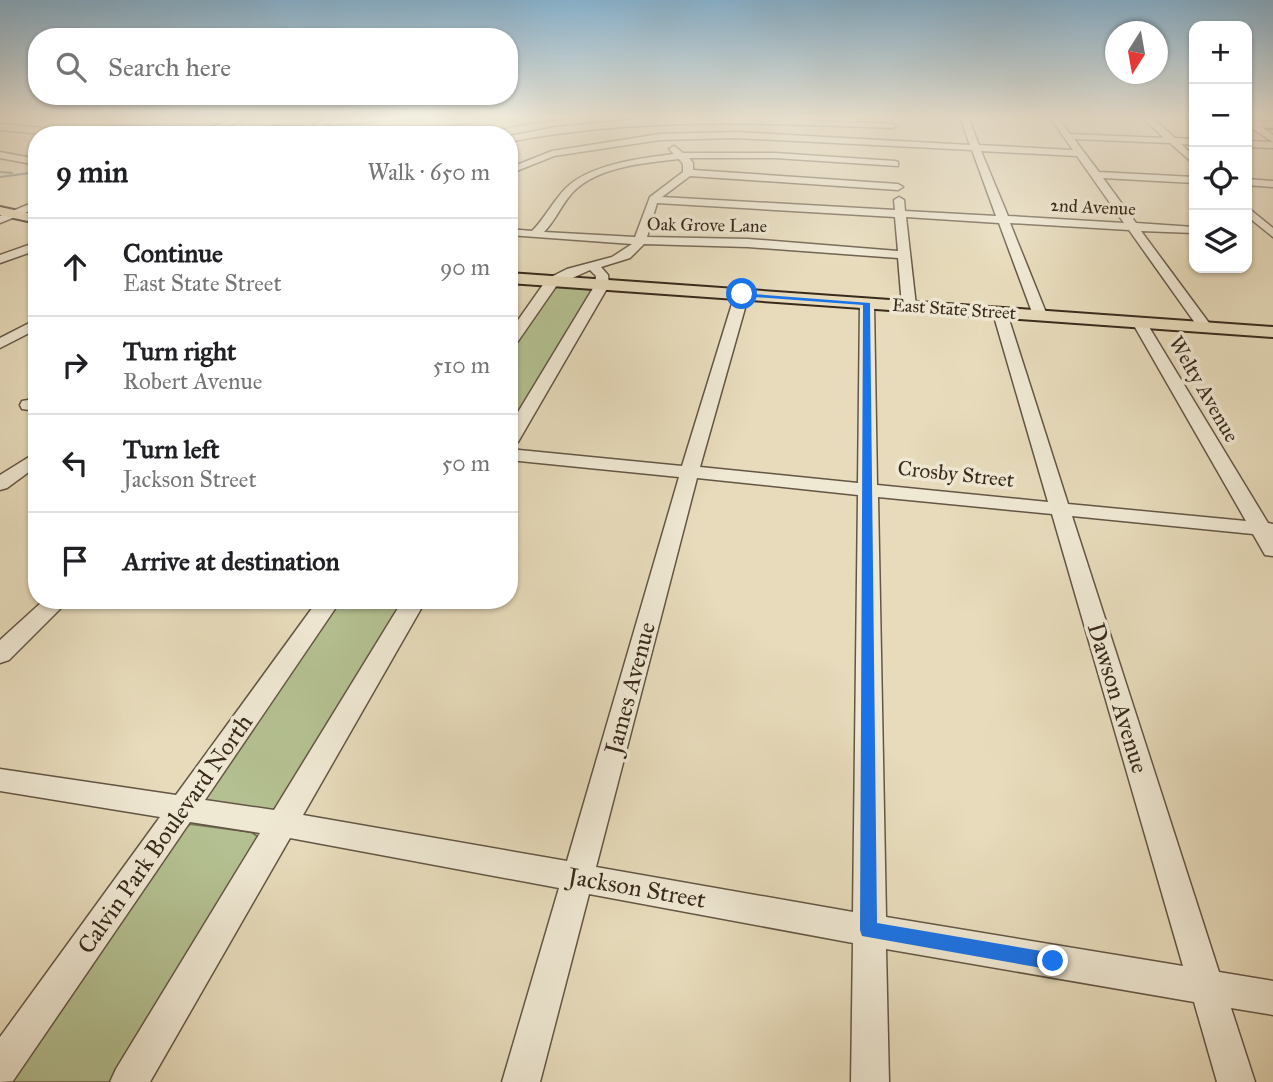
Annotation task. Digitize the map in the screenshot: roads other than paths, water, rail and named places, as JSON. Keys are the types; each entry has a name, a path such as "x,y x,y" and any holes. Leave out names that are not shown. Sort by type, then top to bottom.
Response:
{"main road":[{"path":"0,211 28,217"},
{"name":"East State Street","path":"518,279 1273,332"}],"street":[{"path":"534,235 551,217 567,191 589,177 621,167"},
{"path":"688,167 688,173"},
{"path":"895,167 909,306"},
{"path":"984,167 1040,316"},
{"path":"1091,167 1205,327"},
{"path":"518,331 552,282 561,275 632,251 640,241 654,200 688,173 898,187"},
{"path":"1096,175 1189,180"},
{"path":"1252,182 1273,184"},
{"name":"2nd Avenue","path":"654,200 1189,230"},
{"path":"0,220 28,209"},
{"path":"1252,215 1273,234"},
{"name":"Oak Grove Lane","path":"518,233 640,241 748,243 903,255"},
{"path":"1252,233 1273,234"},
{"path":"0,259 28,249"},
{"path":"518,427 602,285 602,275 591,265"},
{"name":"James Avenue","path":"521,1082 690,471 742,294"},
{"path":"867,303 870,1082"},
{"name":"Dawson Avenue","path":"1000,313 1236,1082"},
{"name":"Welty Avenue","path":"1139,323 1266,529 1273,551"},
{"path":"0,344 28,328"},
{"name":"Crosby Street","path":"518,455 1266,529"},
{"path":"0,484 28,464"},
{"path":"0,654 48,609"},
{"name":"Calvin Park Boulevard North","path":"0,1068 324,609"},
{"path":"129,1082 410,609"},
{"name":"Jackson Street","path":"0,780 282,824 869,930 1273,999"}],"waterway":[{"path":"0,172 12,173"},
{"path":"0,177 28,173"}]}
